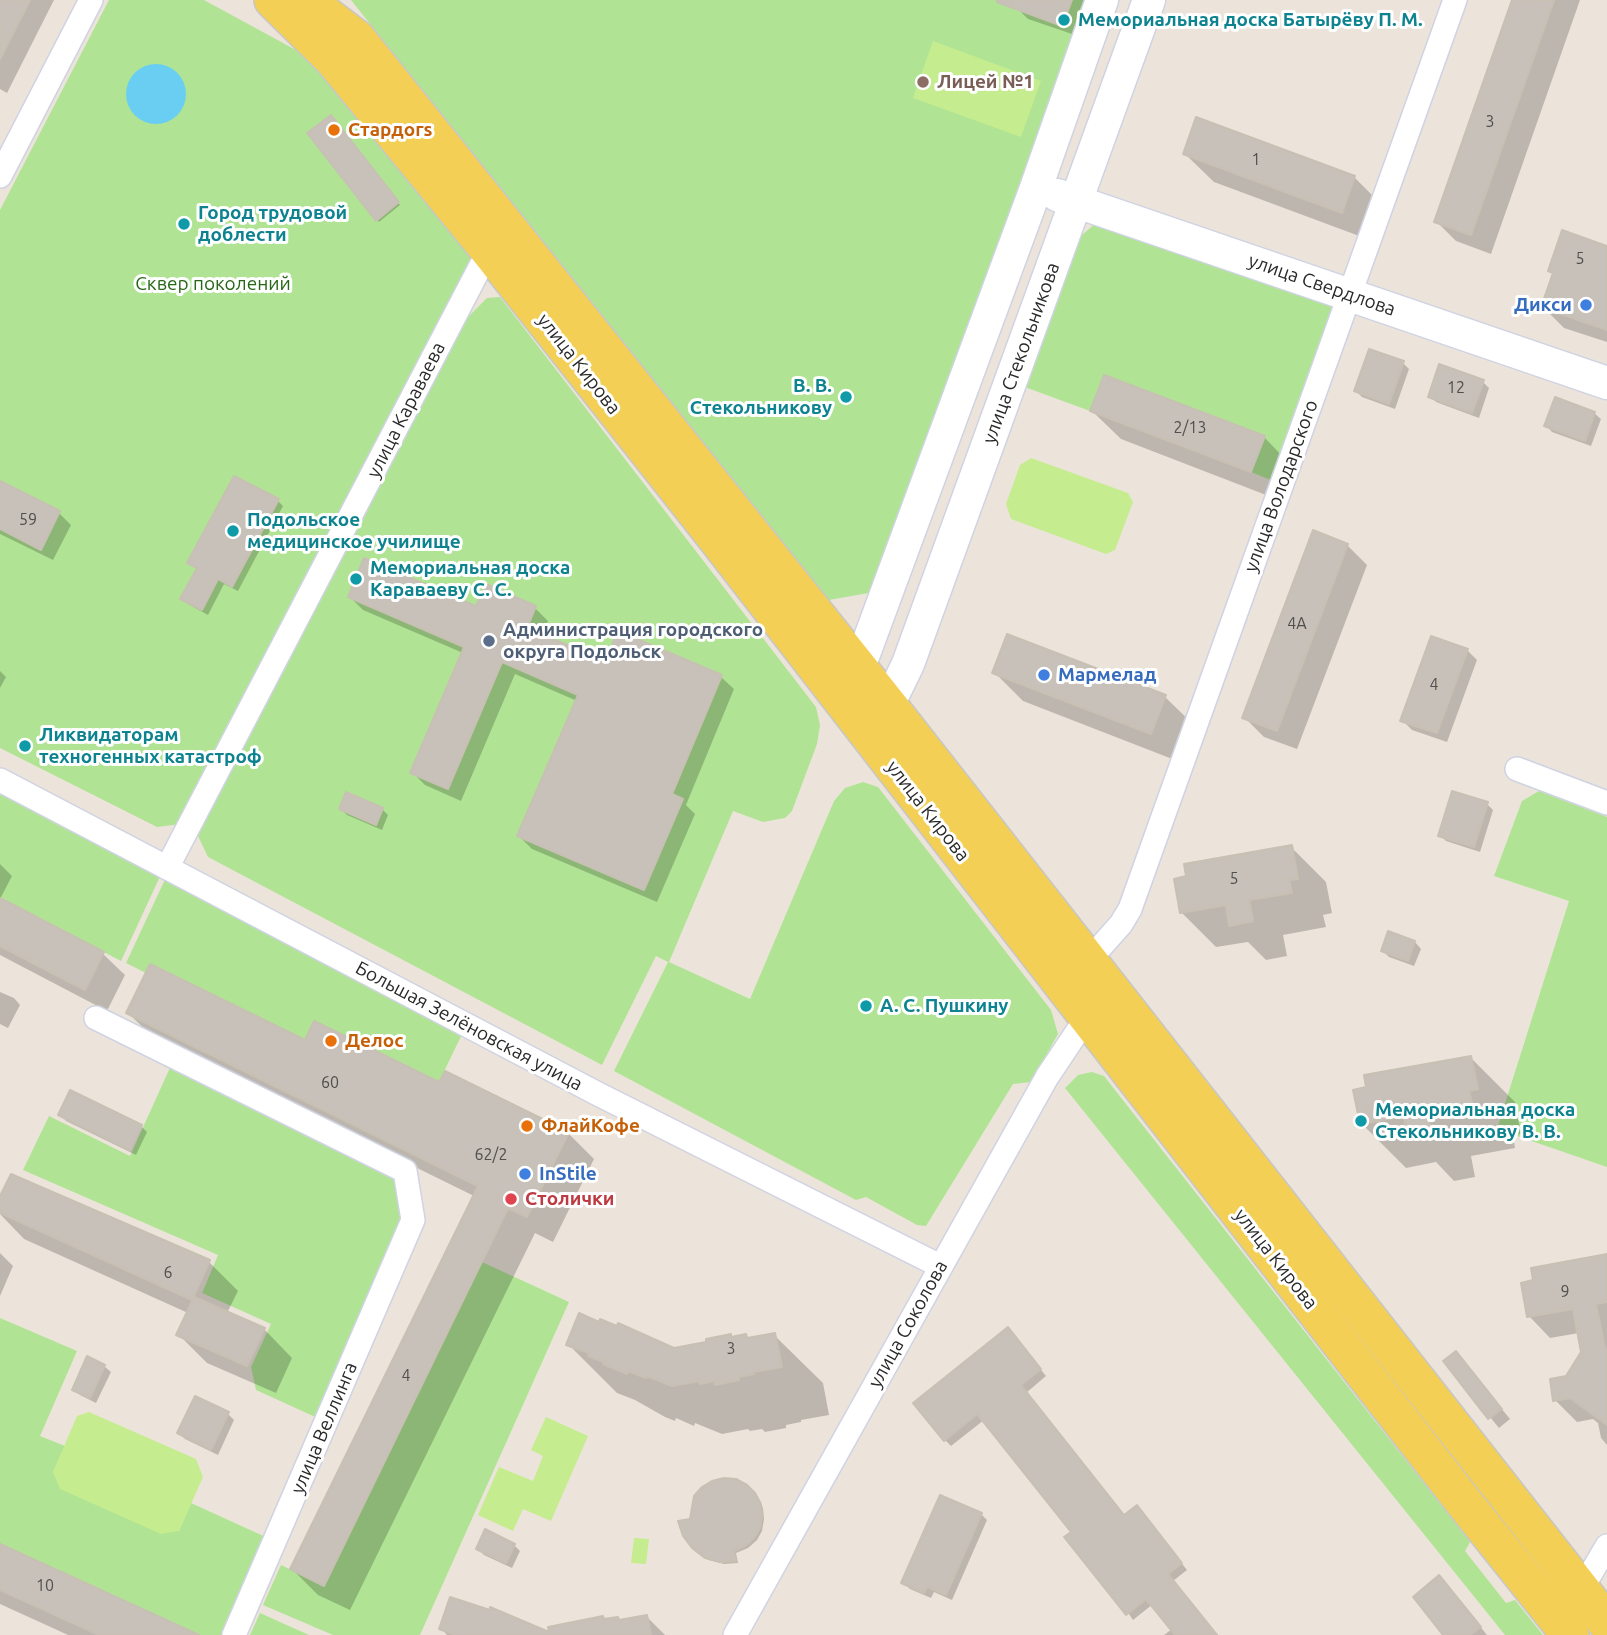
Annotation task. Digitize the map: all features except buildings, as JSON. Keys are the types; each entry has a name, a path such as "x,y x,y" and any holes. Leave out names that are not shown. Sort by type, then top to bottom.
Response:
{"main road":[{"name":"улица Кирова","path":"273,0 333,59 489,250 1570,1635"},
{"name":"улица Кирова","path":"306,0 357,39 888,705 1607,1623"},
{"path":"338,0 357,39"},
{"path":"845,706 1036,188 1102,0"},
{"name":"улица Стекольникова","path":"869,736 908,664 1149,0"},
{"name":"улица Свердлова","path":"1036,188 1607,383"},
{"path":"858,667 862,709 869,736"},
{"path":"1087,1017 1099,974"},
{"path":"1370,1378 1377,1383 1393,1380 1401,1367 1400,1359"},
{"path":"1588,1635 1591,1631 1607,1630"}],"street":[{"path":"0,176 91,0"},
{"name":"улица Володарского","path":"1099,974 1130,909 1455,0"},
{"name":"улица Караваева","path":"167,867 489,250"},
{"path":"1517,769 1607,803"},
{"name":"Большая Зелёновская улица","path":"0,780 598,1094 940,1266"},
{"name":"улица Соколова","path":"735,1635 1047,1077 1087,1017"},
{"name":"улица Веллинга","path":"96,1018 405,1171 414,1220 234,1635"},
{"path":"1581,1590 1607,1546"}],"green space":[{"name":"Сквер поколений","path":"109,0 204,0 318,62 474,254 181,824 157,827 0,748 0,210"},
{"path":"351,0 1093,0 874,592 829,600"},
{"path":"933,41 1041,81 1021,137 913,98"},
{"path":"1097,222 1340,308 1278,483 1251,472 1264,435 1104,375 1090,411 1022,386 1073,243"},
{"path":"500,297 816,707 820,725 817,744 792,811 785,818 763,822 733,811 669,962 750,999 834,801 845,788 863,782 878,787 1051,1010 1058,1034 1031,1082 1013,1084 926,1226 917,1225 866,1197 856,1200 614,1071 668,962 656,956 602,1065 208,857 198,836 452,340 470,315 487,298"},
{"path":"1031,458 1128,493 1133,502 1115,550 1106,554 1011,519 1006,504 1020,465"},
{"path":"0,788 162,872 121,961 0,898"},
{"path":"1539,791 1607,817 1607,1167 1497,1129 1569,901 1494,876 1522,801"},
{"path":"168,873 464,1030 439,1082 315,1021 305,1040 151,964 146,973 126,963"},
{"path":"173,1061 400,1174 409,1221 322,1420 256,1390 251,1367 271,1324 202,1293 218,1255 23,1170 49,1116 130,1156"},
{"path":"1092,1072 1104,1076 1470,1542 1465,1551 1506,1603 1515,1600 1543,1635 1505,1635 1065,1088 1078,1075"},
{"path":"482,1262 569,1302 420,1635 333,1635 263,1605 281,1565 324,1585"},
{"path":"0,1318 77,1351 40,1436 65,1446 53,1472 179,1531 191,1503 270,1539 229,1635 183,1635 0,1544"},
{"path":"89,1412 196,1459 203,1477 179,1531 161,1534 60,1489 53,1472 77,1416"},
{"path":"546,1417 588,1436 551,1521 523,1509 513,1531 478,1515 499,1467 533,1481 543,1456 531,1450"},
{"path":"634,1538 649,1539 646,1564 631,1563"},
{"path":"260,1613 309,1635 250,1635"}],"water":[{"path":"150,64 162,64 181,77 186,94 184,106 173,119 162,124 150,124 131,111 126,100 126,88 139,69"}],"place":[{"name":"Мемориальная доска Батырёву П. М.","path":"1064,20"},
{"name":"Лицeй №1","path":"923,82"},
{"name":"Стардогs","path":"334,130"},
{"name":"Город трудовой доблести","path":"184,224"},
{"name":"Дикси","path":"1586,305"},
{"name":"В. В. Стекольникову","path":"846,397"},
{"name":"Подольское медицинское училище","path":"233,531"},
{"name":"Мемориальная доска Караваеву С. С.","path":"356,579"},
{"name":"Администрация городского округа Подольск","path":"489,641"},
{"name":"Мармелад","path":"1044,675"},
{"name":"Ликвидаторам техногенных катастроф","path":"25,746"},
{"name":"А. С. Пушкину","path":"866,1006"},
{"name":"Делос","path":"331,1041"},
{"name":"Мемориальная доска Стекольникову В. В.","path":"1361,1121"},
{"name":"ФлайКофе","path":"527,1126"},
{"name":"InStile","path":"525,1174"},
{"name":"Столички","path":"511,1199"}]}
